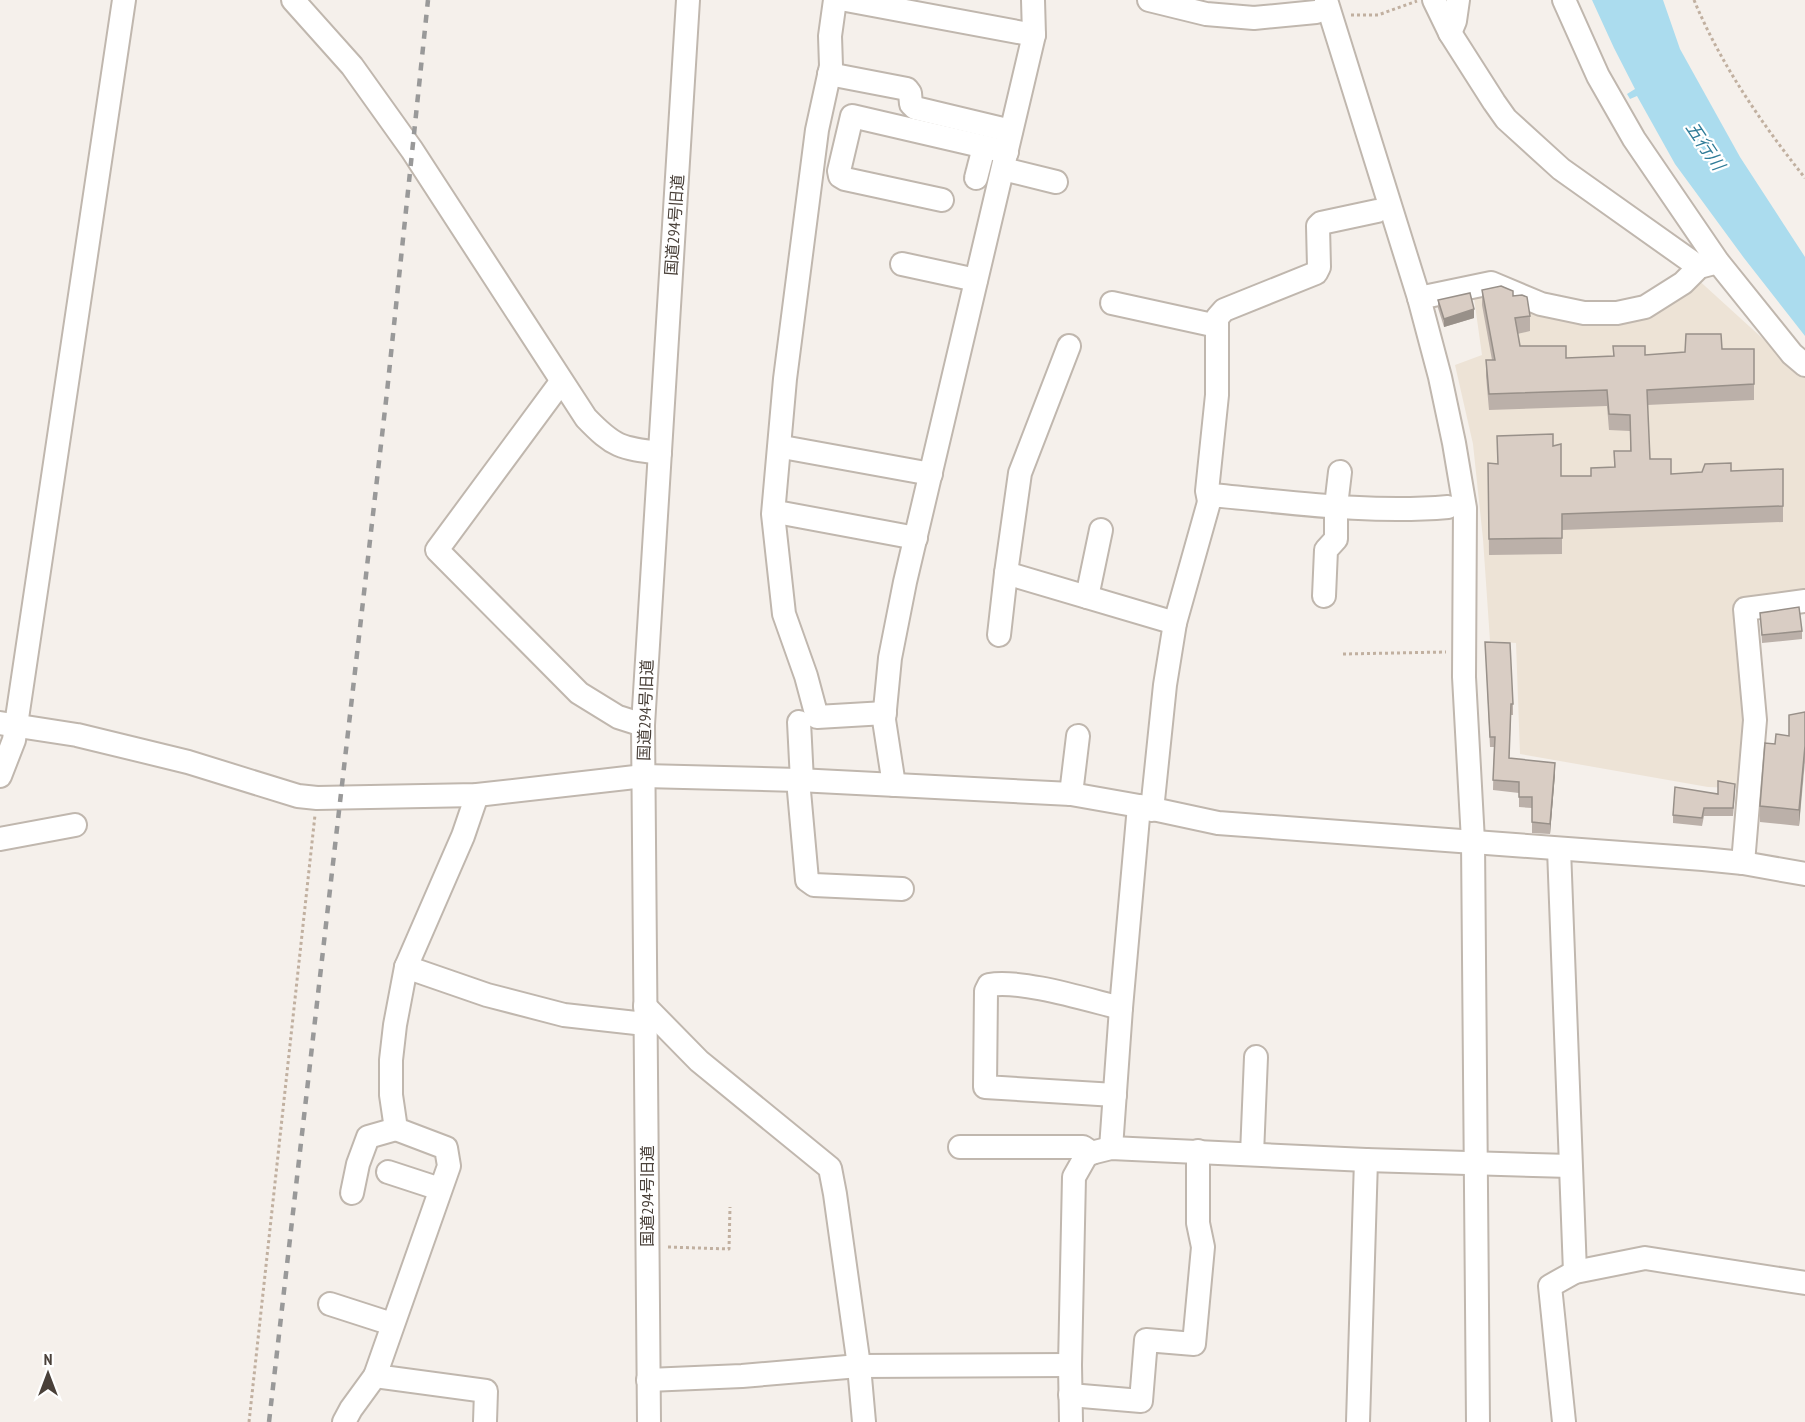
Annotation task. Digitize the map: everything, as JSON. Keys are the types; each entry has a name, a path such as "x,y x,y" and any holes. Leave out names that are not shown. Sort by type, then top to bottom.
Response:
{"street":[{"path":"0,776 14,740 8,724 124,0"},
{"path":"293,0 352,66 405,141 586,418 605,438 626,449 660,453"},
{"name":"国道294号旧道","path":"649,1422 643,725 688,0"},
{"path":"835,0 830,36 832,54 830,74 818,130 785,379 773,514 784,614 806,676 817,717 885,713"},
{"path":"846,0 1034,35"},
{"path":"894,785 884,720 890,658 1034,35 1033,0"},
{"path":"1149,0 1206,14 1254,18 1321,6 1419,298 1440,377 1465,508 1465,652 1473,841 1478,1422"},
{"path":"1434,0 1450,33 1506,118 1561,169 1709,264"},
{"path":"1450,33 1455,21 1458,0"},
{"path":"1564,0 1598,76 1709,264 1792,354 1805,365"},
{"path":"830,74 907,89 910,93 911,104 915,108 1007,151 1056,182"},
{"path":"942,200 840,176 839,171 852,116 1007,151"},
{"path":"976,178 984,147"},
{"path":"1209,501 1207,491 1217,395 1217,318 1224,310 1316,273 1319,267 1318,226 1321,223 1377,211"},
{"path":"902,264 976,280"},
{"path":"1419,298 1491,283 1541,304 1584,313 1617,313 1646,307 1709,264"},
{"path":"1112,303 1217,326"},
{"path":"999,635 1020,473 1069,346"},
{"path":"561,382 437,549 579,693 618,717 643,725"},
{"path":"788,448 932,474"},
{"path":"1324,596 1326,550 1336,539 1336,506 1340,472"},
{"path":"1102,1150 1115,1095 1121,1008 1145,808 1175,623 1211,495 1336,506 1417,510 1448,507"},
{"path":"782,513 916,538"},
{"path":"1087,597 1101,530"},
{"path":"1006,573 1175,623"},
{"path":"1743,863 1755,720 1745,609 1805,601"},
{"path":"799,722 800,780 807,880 814,885 902,889"},
{"path":"8,724 88,738 188,762 298,796 317,798 477,795 644,776 800,780 1071,794 1218,822 1743,863 1805,874"},
{"path":"1071,794 1078,736"},
{"path":"396,1129 391,1095 391,1060 406,967 463,836 477,795"},
{"path":"0,839 75,825"},
{"path":"1559,849 1575,1272"},
{"path":"406,967 487,995 564,1015 645,1015 830,1168 859,1366 864,1422"},
{"path":"1115,1095 985,1087 986,991 989,985 997,984 1025,987 1121,1008"},
{"path":"1252,1154 1256,1057"},
{"path":"345,1422 351,1409 375,1376 449,1166 446,1148 396,1129 368,1137 358,1164 352,1193"},
{"path":"960,1147 1083,1147 1102,1150 1198,1151 1366,1160 1570,1166"},
{"path":"1071,1422 1074,1177 1087,1154 1102,1150"},
{"path":"1070,1395 1141,1401 1146,1340 1194,1344 1203,1247 1198,1223 1198,1151"},
{"path":"1358,1422 1366,1160"},
{"path":"388,1172 440,1189"},
{"path":"1564,1422 1550,1286 1575,1272 1645,1258 1805,1283"},
{"path":"330,1304 392,1324"},
{"path":"648,1380 742,1376 859,1366 1070,1365"},
{"path":"375,1376 486,1391 484,1422"}],"path":[{"path":"1346,15 1378,15 1418,0"},
{"path":"1694,0 1736,81 1777,143 1805,178"},
{"path":"1343,654 1465,652"},
{"path":"249,1422 317,798"},
{"path":"661,1247 729,1249 730,1207"}],"shaded area":[{"path":"1694,276 1805,377 1805,591 1737,603 1746,722 1739,788 1708,787 1520,754 1516,643 1490,641 1473,444 1455,365 1482,355 1473,291 1587,320"}],"water":[{"name":"五行川","path":"1592,0 1663,0 1680,49 1740,157 1805,257 1805,336 1675,164 1637,96 1630,99 1627,94 1635,89"}],"building":[{"path":"1501,286 1513,291 1513,296 1527,297 1530,316 1515,318 1520,346 1566,346 1566,358 1614,356 1613,346 1645,346 1645,355 1685,352 1686,334 1721,334 1722,349 1754,349 1754,384 1647,390 1650,459 1671,459 1671,474 1702,472 1705,464 1731,463 1731,471 1783,469 1783,506 1562,514 1562,538 1489,539 1488,463 1498,464 1497,436 1553,434 1553,446 1561,444 1561,476 1591,476 1591,468 1615,467 1614,451 1631,451 1630,415 1609,414 1607,390 1489,394 1486,360 1495,360 1482,290"},
{"path":"1470,293 1474,309 1444,319 1438,300"},
{"path":"1799,607 1802,631 1762,635 1760,613"},
{"path":"1485,642 1510,643 1513,704 1511,704 1509,758 1555,763 1550,824 1532,822 1532,797 1519,797 1519,782 1493,780 1495,737 1490,737"},
{"path":"1805,712 1805,746 1799,810 1760,806 1765,743 1775,744 1776,734 1789,736 1789,715"},
{"path":"1718,781 1735,784 1733,808 1704,808 1702,818 1673,815 1675,787 1718,794"}],"railway":[{"path":"269,1422 387,392 428,0"}]}
